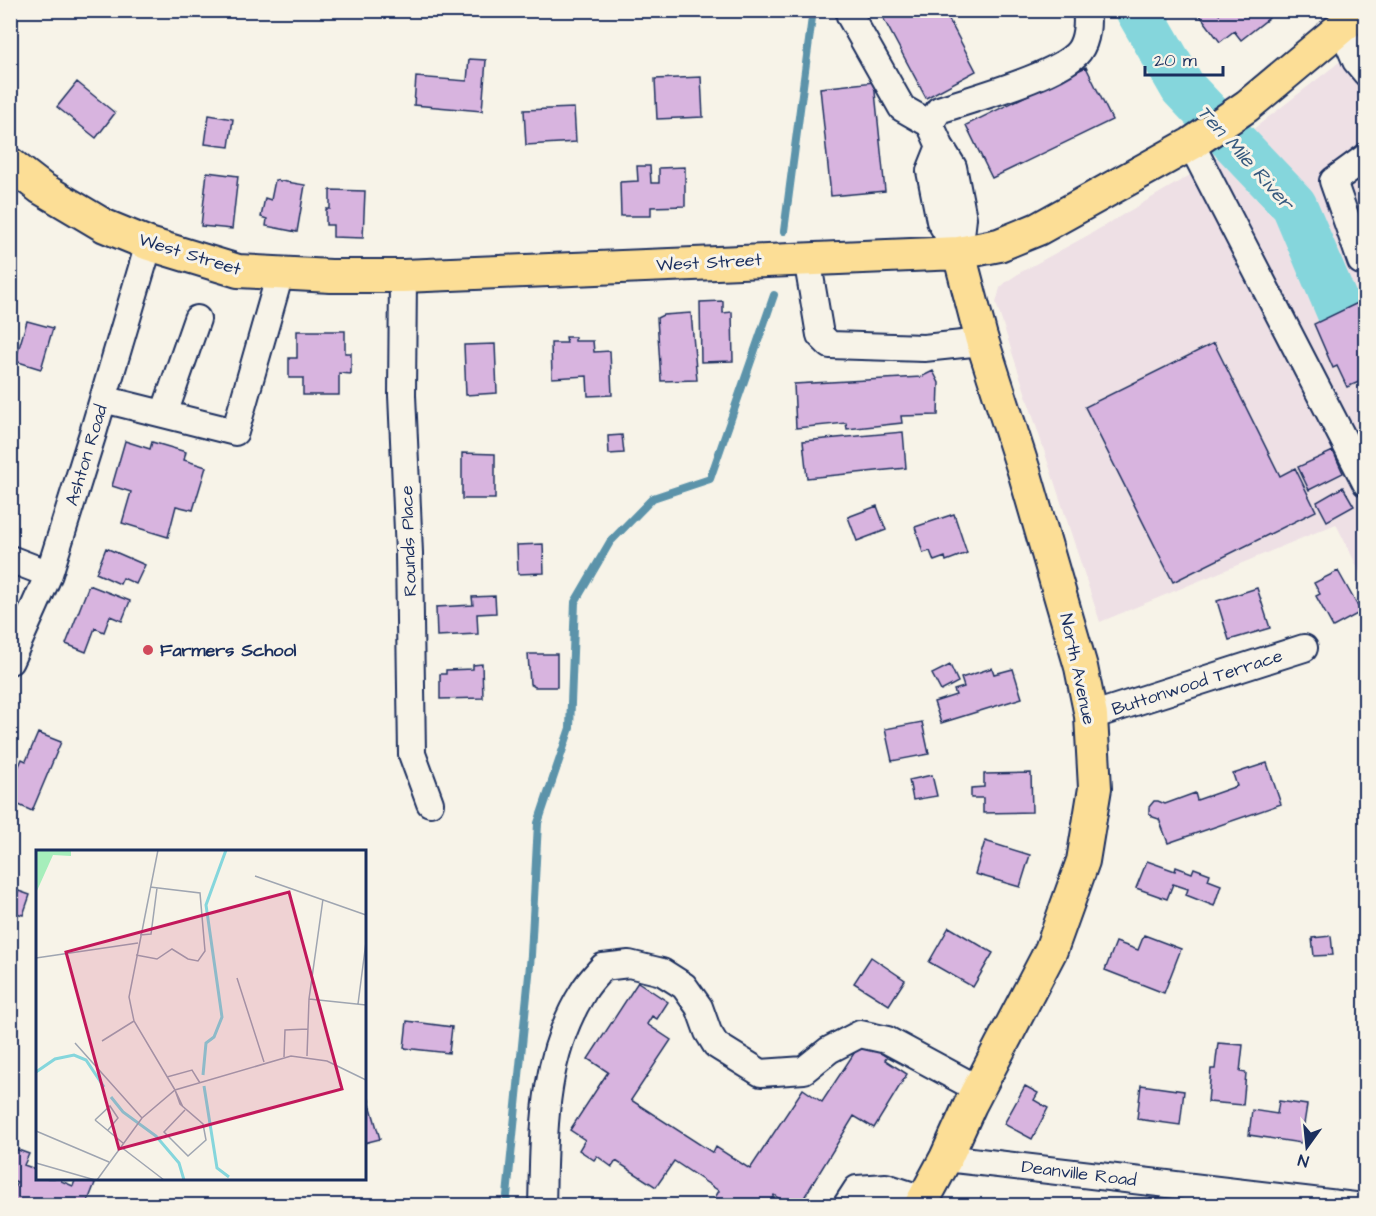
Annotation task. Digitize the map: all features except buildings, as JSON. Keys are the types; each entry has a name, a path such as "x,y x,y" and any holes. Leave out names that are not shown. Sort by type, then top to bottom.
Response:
{"main road":[{"name":"West Street","path":"10,164 41,188 105,226 149,244 238,272 403,276 959,253 999,245 1038,229 1191,144 1247,106 1356,15"},
{"name":"North Avenue","path":"922,1202 1051,950 1083,861 1095,788 1091,716 1081,667 1064,603 982,342 959,253"}],"street":[{"path":"851,10 850,16 902,108 935,135 953,167 963,218 959,253"},
{"path":"935,135 939,110 1053,70 1080,50 1087,31 1086,10"},
{"path":"1356,15 1356,61 1365,73"},
{"path":"1191,144 1365,483"},
{"path":"1365,157 1333,181 1362,261 1365,258"},
{"name":"Ashton Road","path":"10,661 49,574 149,244"},
{"path":"807,258 820,335 830,345 924,348 982,342"},
{"path":"103,399 235,432 280,274"},
{"name":"Rounds Place","path":"403,276 402,395 409,553 412,754 430,803"},
{"path":"164,414 197,319"},
{"path":"10,559 49,574"},
{"name":"Buttonwood Terrace","path":"1091,716 1304,648"},
{"path":"542,1206 548,1085 558,1045 583,990 603,967 629,964 662,972 684,986 699,1007 708,1032 717,1045 761,1073 804,1070 829,1050 860,1034 887,1040 978,1089"},
{"name":"Deanville Road","path":"946,1158 1355,1206"},
{"path":"846,1206 857,1189 886,1187 922,1202"}],"shaded area":[{"path":"1365,42 1365,582 1336,524 1100,622 996,303 1000,288 1021,272 1207,165"}],"waterway":[{"path":"784,231 813,10"},
{"name":"Ten Mile River","path":"1138,10 1183,88 1294,205 1339,311"},
{"path":"506,1206 531,955 538,823 570,728 575,602 610,542 653,498 710,479 774,295"}],"place":[{"name":"Farmers School","path":"148,650"}]}
